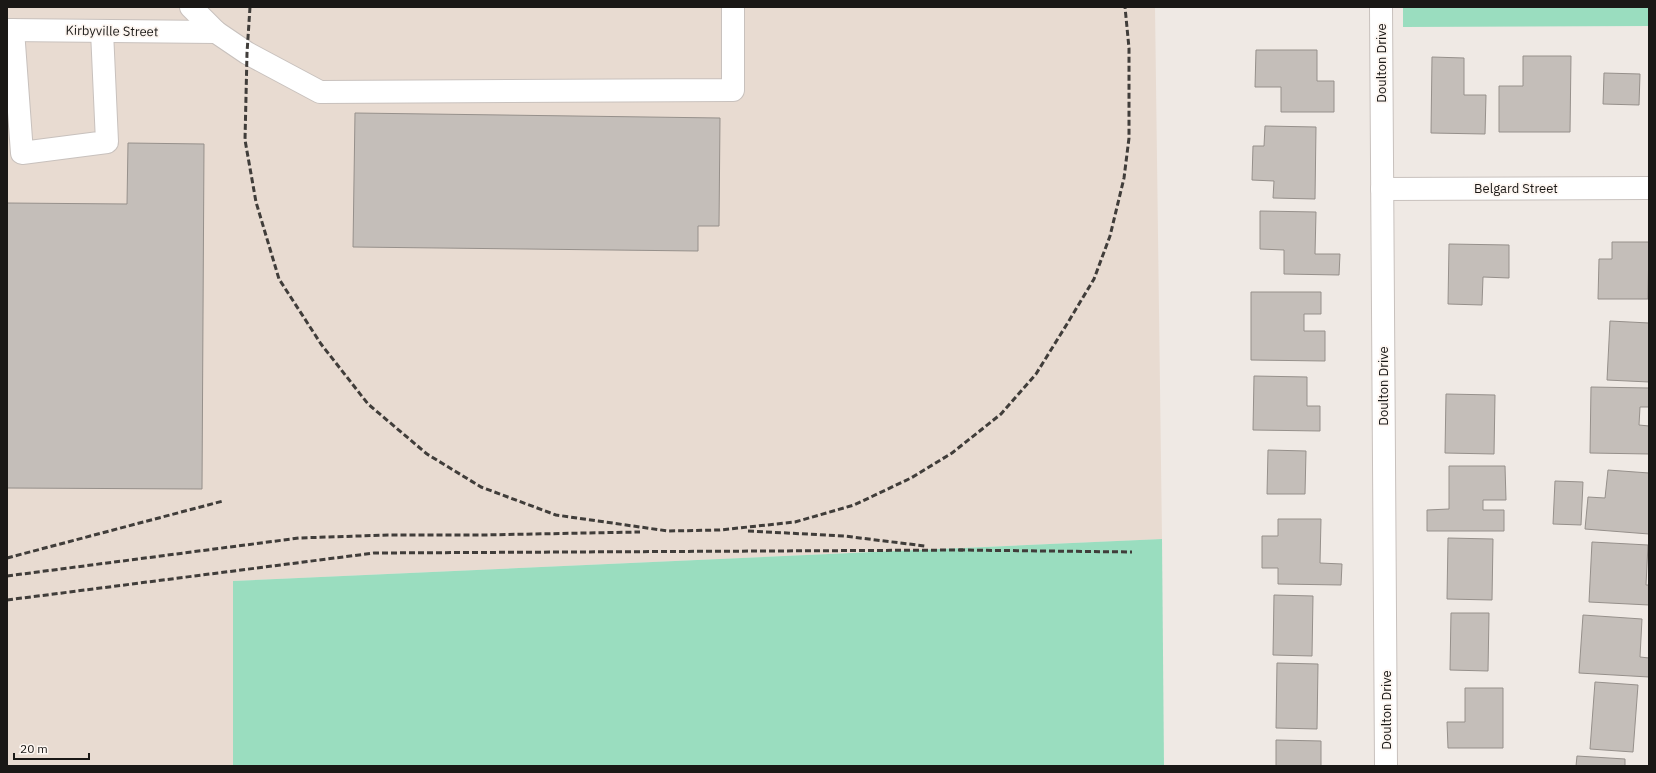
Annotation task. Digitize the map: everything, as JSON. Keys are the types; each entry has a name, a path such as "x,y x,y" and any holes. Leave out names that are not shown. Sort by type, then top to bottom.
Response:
{"street":[{"path":"191,7 216,32 247,53 320,92 733,90 733,7"},
{"name":"Doulton Drive","path":"1381,7 1386,766"},
{"path":"10,30 22,153 107,142 102,31"},
{"name":"Kirbyville Street","path":"10,30 216,32"},
{"name":"Belgard Street","path":"1382,189 1649,188"}],"shaded area":[{"path":"7,7 1155,7 1162,539 233,581 233,766 7,766"}],"green space":[{"path":"1403,7 1649,7 1649,26 1403,27"},
{"path":"1162,539 1164,766 233,766 233,581"}],"building":[{"path":"1256,50 1317,50 1317,81 1334,81 1334,112 1281,112 1281,87 1255,87"},
{"path":"1523,56 1571,56 1570,132 1499,132 1499,86 1523,86"},
{"path":"1432,57 1464,58 1464,95 1486,95 1485,134 1431,133"},
{"path":"1604,73 1640,74 1639,105 1603,104"},
{"path":"355,113 720,118 719,226 698,226 698,251 353,247"},
{"path":"1265,126 1316,127 1315,199 1273,198 1274,181 1252,180 1253,146 1264,146"},
{"path":"128,143 204,144 202,489 7,488 7,203 127,204"},
{"path":"1260,211 1316,212 1315,254 1340,254 1339,275 1284,274 1284,250 1260,249"},
{"path":"1612,242 1649,242 1648,299 1598,299 1599,259 1612,259"},
{"path":"1449,244 1509,245 1509,278 1483,277 1482,305 1448,304"},
{"path":"1251,292 1321,292 1321,314 1304,314 1304,331 1325,331 1325,361 1251,360"},
{"path":"1610,321 1649,323 1649,382 1607,380"},
{"path":"1254,376 1307,377 1307,406 1320,406 1320,431 1253,430"},
{"path":"1591,387 1649,388 1649,407 1640,407 1639,425 1649,426 1649,454 1590,453"},
{"path":"1446,394 1495,395 1494,454 1445,453"},
{"path":"1268,450 1306,451 1305,494 1267,494"},
{"path":"1449,466 1505,466 1506,500 1483,500 1483,510 1504,510 1504,531 1427,531 1427,510 1449,509"},
{"path":"1608,470 1649,473 1649,534 1585,529 1588,497 1605,498"},
{"path":"1555,481 1583,482 1581,525 1553,524"},
{"path":"1278,519 1321,519 1320,563 1342,564 1341,585 1278,584 1278,568 1262,568 1262,536 1278,536"},
{"path":"1448,538 1493,539 1492,600 1447,599"},
{"path":"1592,542 1648,545 1646,585 1649,585 1649,605 1589,602"},
{"path":"1274,595 1313,596 1312,656 1273,655"},
{"path":"1451,613 1489,613 1488,671 1450,670"},
{"path":"1583,615 1642,619 1640,657 1649,658 1649,677 1579,673"},
{"path":"1277,663 1318,664 1317,729 1276,728"},
{"path":"1595,682 1638,685 1633,752 1590,749"},
{"path":"1465,688 1503,688 1503,748 1448,748 1447,722 1465,722"},
{"path":"1276,740 1321,741 1321,766 1276,766"},
{"path":"1577,756 1625,759 1625,766 1576,766"}],"railway":[{"path":"250,7 247,53 245,140 256,202 279,279 321,344 368,404 427,454 481,487 556,515 668,531 720,530 795,522 854,505 911,478 952,453 1001,414 1036,374 1094,279 1110,236 1124,178 1129,138 1129,48 1125,7"},
{"path":"7,558 223,501"},
{"path":"748,531 844,536 925,546"},
{"path":"7,576 299,538 388,535 640,532"},
{"path":"959,550 1132,552"},
{"path":"7,600 374,553 963,550"}]}
